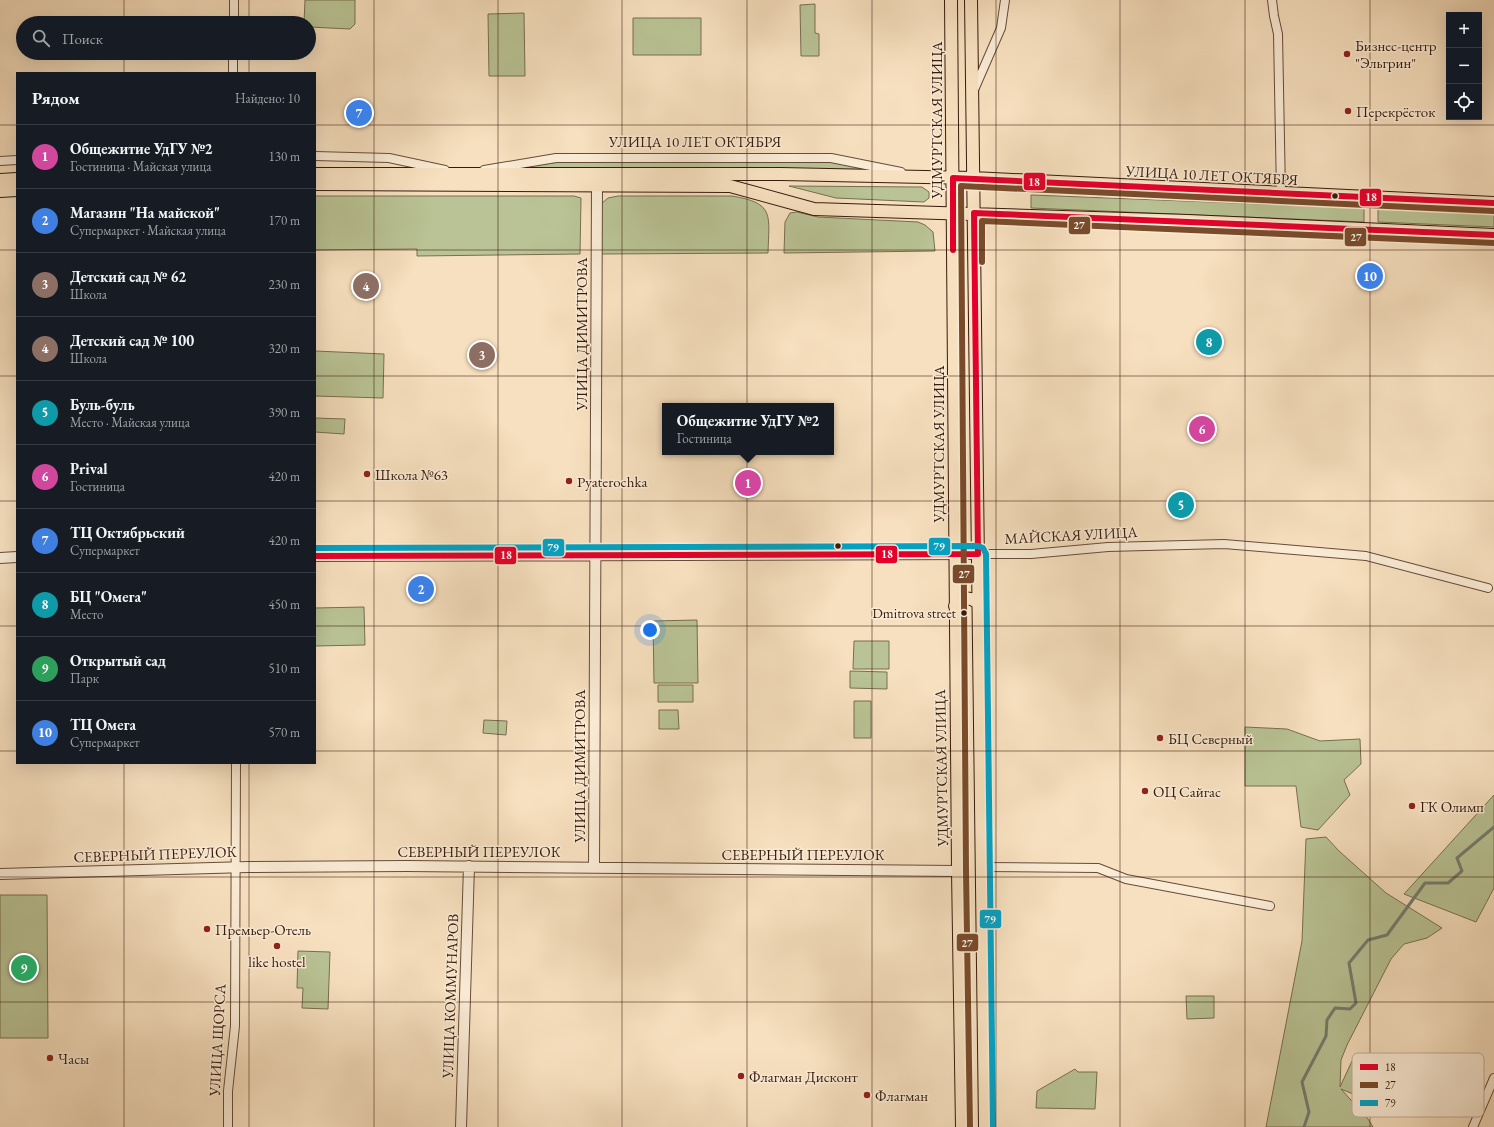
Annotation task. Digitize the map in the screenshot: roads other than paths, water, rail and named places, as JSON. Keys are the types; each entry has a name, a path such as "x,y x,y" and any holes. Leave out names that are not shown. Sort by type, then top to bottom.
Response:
{"main road":[{"name":"УДМУРТСКАЯ УЛИЦА","path":"951,0 958,871 962,1127"},
{"path":"971,0 978,604 984,867 986,1127"},
{"name":"УЛИЦА 10 ЛЕТ ОКТЯБРЯ","path":"316,174 459,174 730,186 814,209 952,212 1494,235"},
{"name":"УЛИЦА 10 ЛЕТ ОКТЯБРЯ","path":"316,184 597,180 781,174 973,178 1281,194 1494,203"},
{"path":"0,180 16,179"},
{"path":"0,191 16,190"},
{"path":"956,606 961,599 967,598 973,598 978,604"}],"street":[{"path":"234,0 234,16"},
{"path":"972,94 1001,28 1005,0"},
{"path":"1272,0 1278,34 1281,194"},
{"path":"233,72 234,60"},
{"name":"УЛИЦА 10 ЛЕТ ОКТЯБРЯ","path":"316,156 389,158 459,174 556,158 831,158 929,178"},
{"path":"0,161 16,160"},
{"name":"УЛИЦА ДИМИТРОВА","path":"594,867 597,180"},
{"name":"МАЙСКАЯ УЛИЦА","path":"316,556 1031,554 1108,547 1224,544 1366,556 1488,588"},
{"path":"0,558 16,557"},
{"name":"УЛИЦА ЩОРСА","path":"228,1127 228,1091 235,1026 236,764"},
{"name":"СЕВЕРНЫЙ ПЕРЕУЛОК","path":"0,874 235,867 469,866 958,871"},
{"name":"УЛИЦА КОММУНАРОВ","path":"461,1127 469,866"},
{"path":"984,867 1098,868 1126,879 1270,906"},
{"path":"1484,1101 1494,1078"},
{"path":"1473,1127 1477,1117"}],"waterway":[{"path":"1304,1127 1309,1112 1302,1082 1326,1036 1327,1020 1335,1008 1350,1009 1356,1003 1349,963 1368,940 1387,935 1425,883 1448,883 1462,871 1457,858 1494,827"}],"place":[{"name":"Бизнес-центр \"Эльгрин\"","path":"1347,54"},
{"name":"Перекрёсток","path":"1348,111"},
{"name":"ТЦ Октябрьский","path":"359,113"},
{"name":"ТЦ Омега","path":"1370,276"},
{"name":"Детский сад № 100","path":"366,286"},
{"name":"БЦ \"Омега\"","path":"1209,342"},
{"name":"Детский сад № 62","path":"482,355"},
{"name":"Prival","path":"1202,429"},
{"name":"Школа №63","path":"367,474"},
{"name":"Pyaterochka","path":"569,481"},
{"name":"Общежитие УдГУ №2","path":"748,483"},
{"name":"Буль-буль","path":"1181,505"},
{"name":"Магазин \"На майской\"","path":"421,589"},
{"name":"Dmitrova street","path":"964,613"},
{"name":"БЦ Северный","path":"1160,738"},
{"name":"ОЦ Сайгас","path":"1145,791"},
{"name":"ГК Олимп","path":"1412,806"},
{"name":"Премьер-Отель","path":"207,929"},
{"name":"like hostel","path":"277,946"},
{"name":"Открытый сад","path":"24,968"},
{"name":"Часы","path":"50,1058"},
{"name":"Флагман Дисконт","path":"741,1076"},
{"name":"Флагман","path":"867,1095"}]}
